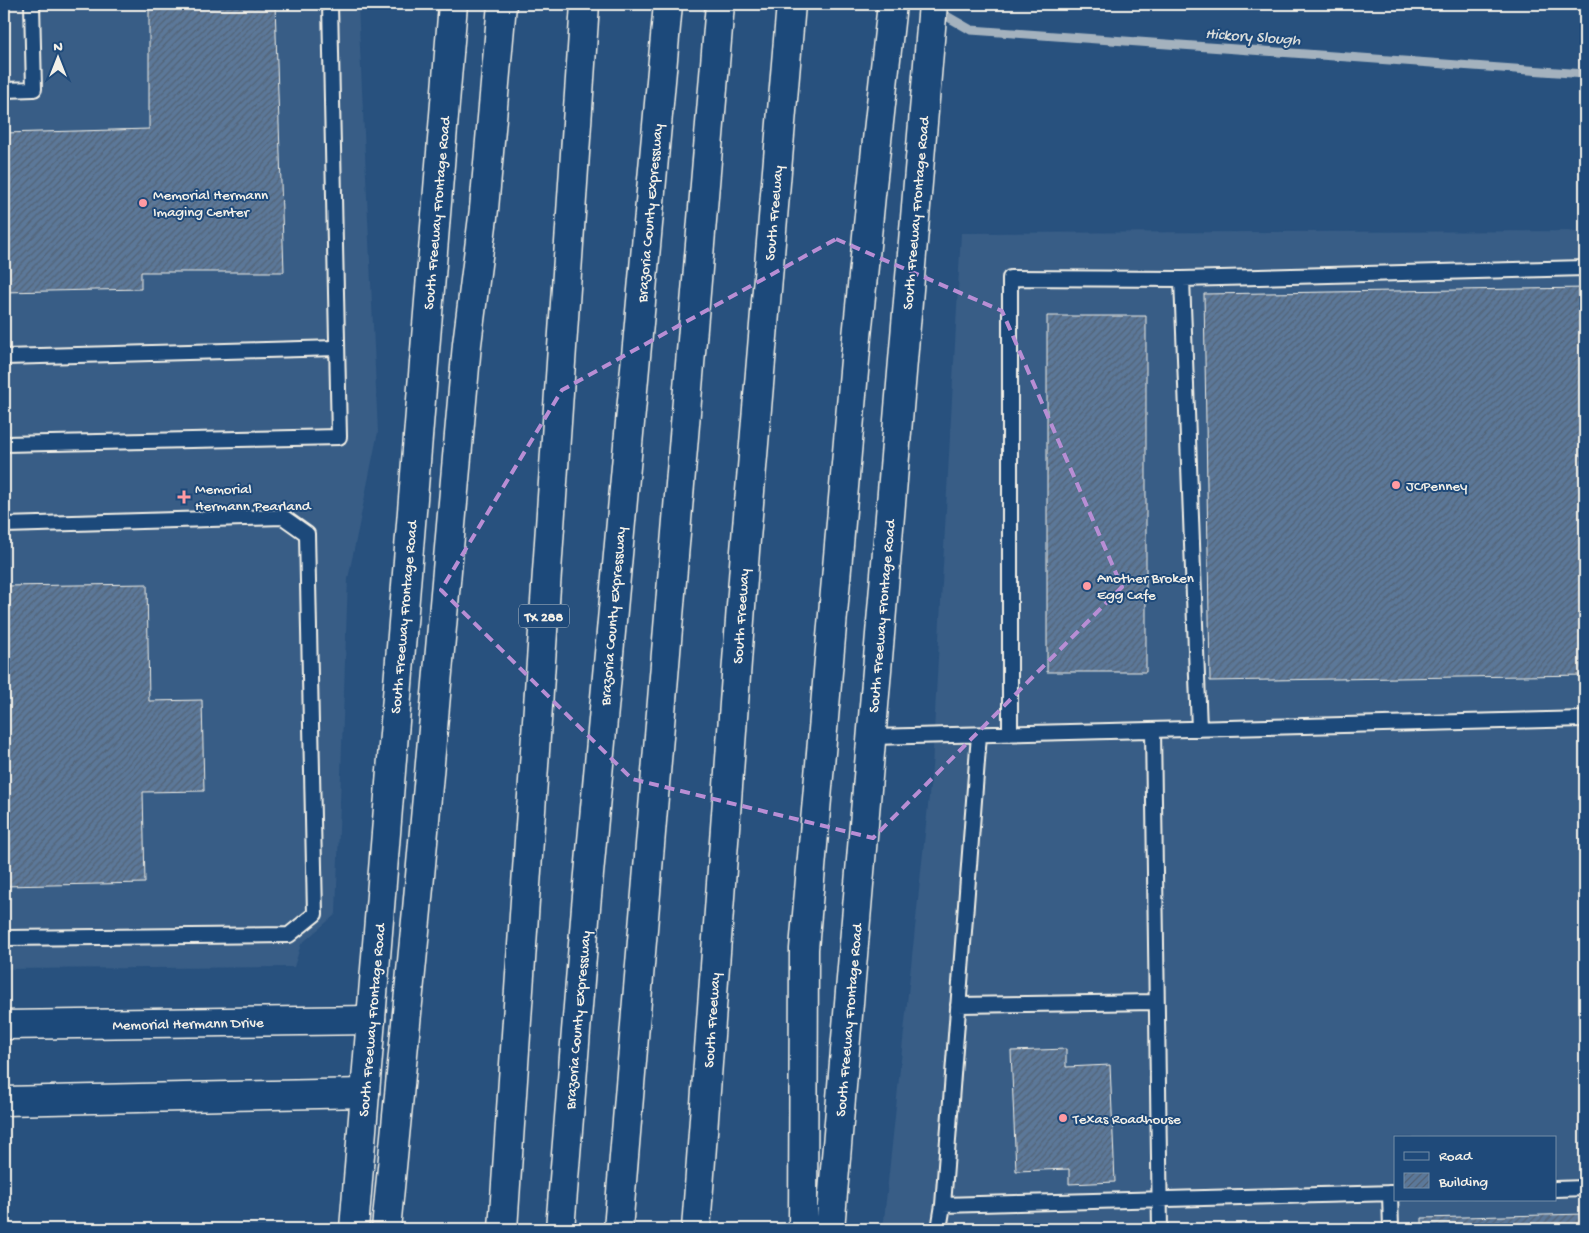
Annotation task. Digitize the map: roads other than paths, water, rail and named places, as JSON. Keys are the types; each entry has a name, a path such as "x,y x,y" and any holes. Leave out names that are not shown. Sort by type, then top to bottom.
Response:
{"main road":[{"name":"South Freeway Frontage Road","path":"354,1229 453,4"},
{"path":"386,1229 417,910 467,344 484,209 502,4"},
{"name":"TX 288","path":"504,1229 585,4"},
{"path":"803,1229 804,949 870,195 892,4"},
{"name":"South Freeway Frontage Road","path":"830,1229 933,4"},
{"name":"Brazoria County Expressway","path":"560,1229 586,907 667,9"},
{"name":"South Freeway","path":"696,1229 745,551 790,10"},
{"path":"618,1229 720,11"},
{"name":"Memorial Hermann Drive","path":"4,1025 371,1020"},
{"path":"4,1100 365,1094"}],"lane":[{"path":"4,90 34,90 32,4"},
{"path":"4,444 339,437 330,4"},
{"path":"1010,734 1010,278 1182,279 1585,268"},
{"path":"1182,279 1198,729"},
{"path":"4,357 337,348"},
{"path":"4,525 283,517 306,534 315,914 289,935 4,938"},
{"path":"871,738 1585,719"},
{"path":"1152,730 1160,1229"},
{"path":"939,1229 943,1205 979,735"},
{"path":"958,1005 1156,1002"},
{"path":"1556,1189 1585,1188"},
{"path":"943,1205 1393,1193 1391,1229"}],"waterway":[{"name":"Hickory Slough","path":"936,10 971,30 1585,74"}],"place":[{"name":"Memorial Hermann Imaging Center","path":"143,203"},
{"name":"JCPenney","path":"1396,485"},
{"name":"Memorial Hermann Pearland","path":"184,497"},
{"name":"Another Broken Egg Cafe","path":"1087,586"},
{"name":"Texas Roadhouse","path":"1063,1118"}]}
